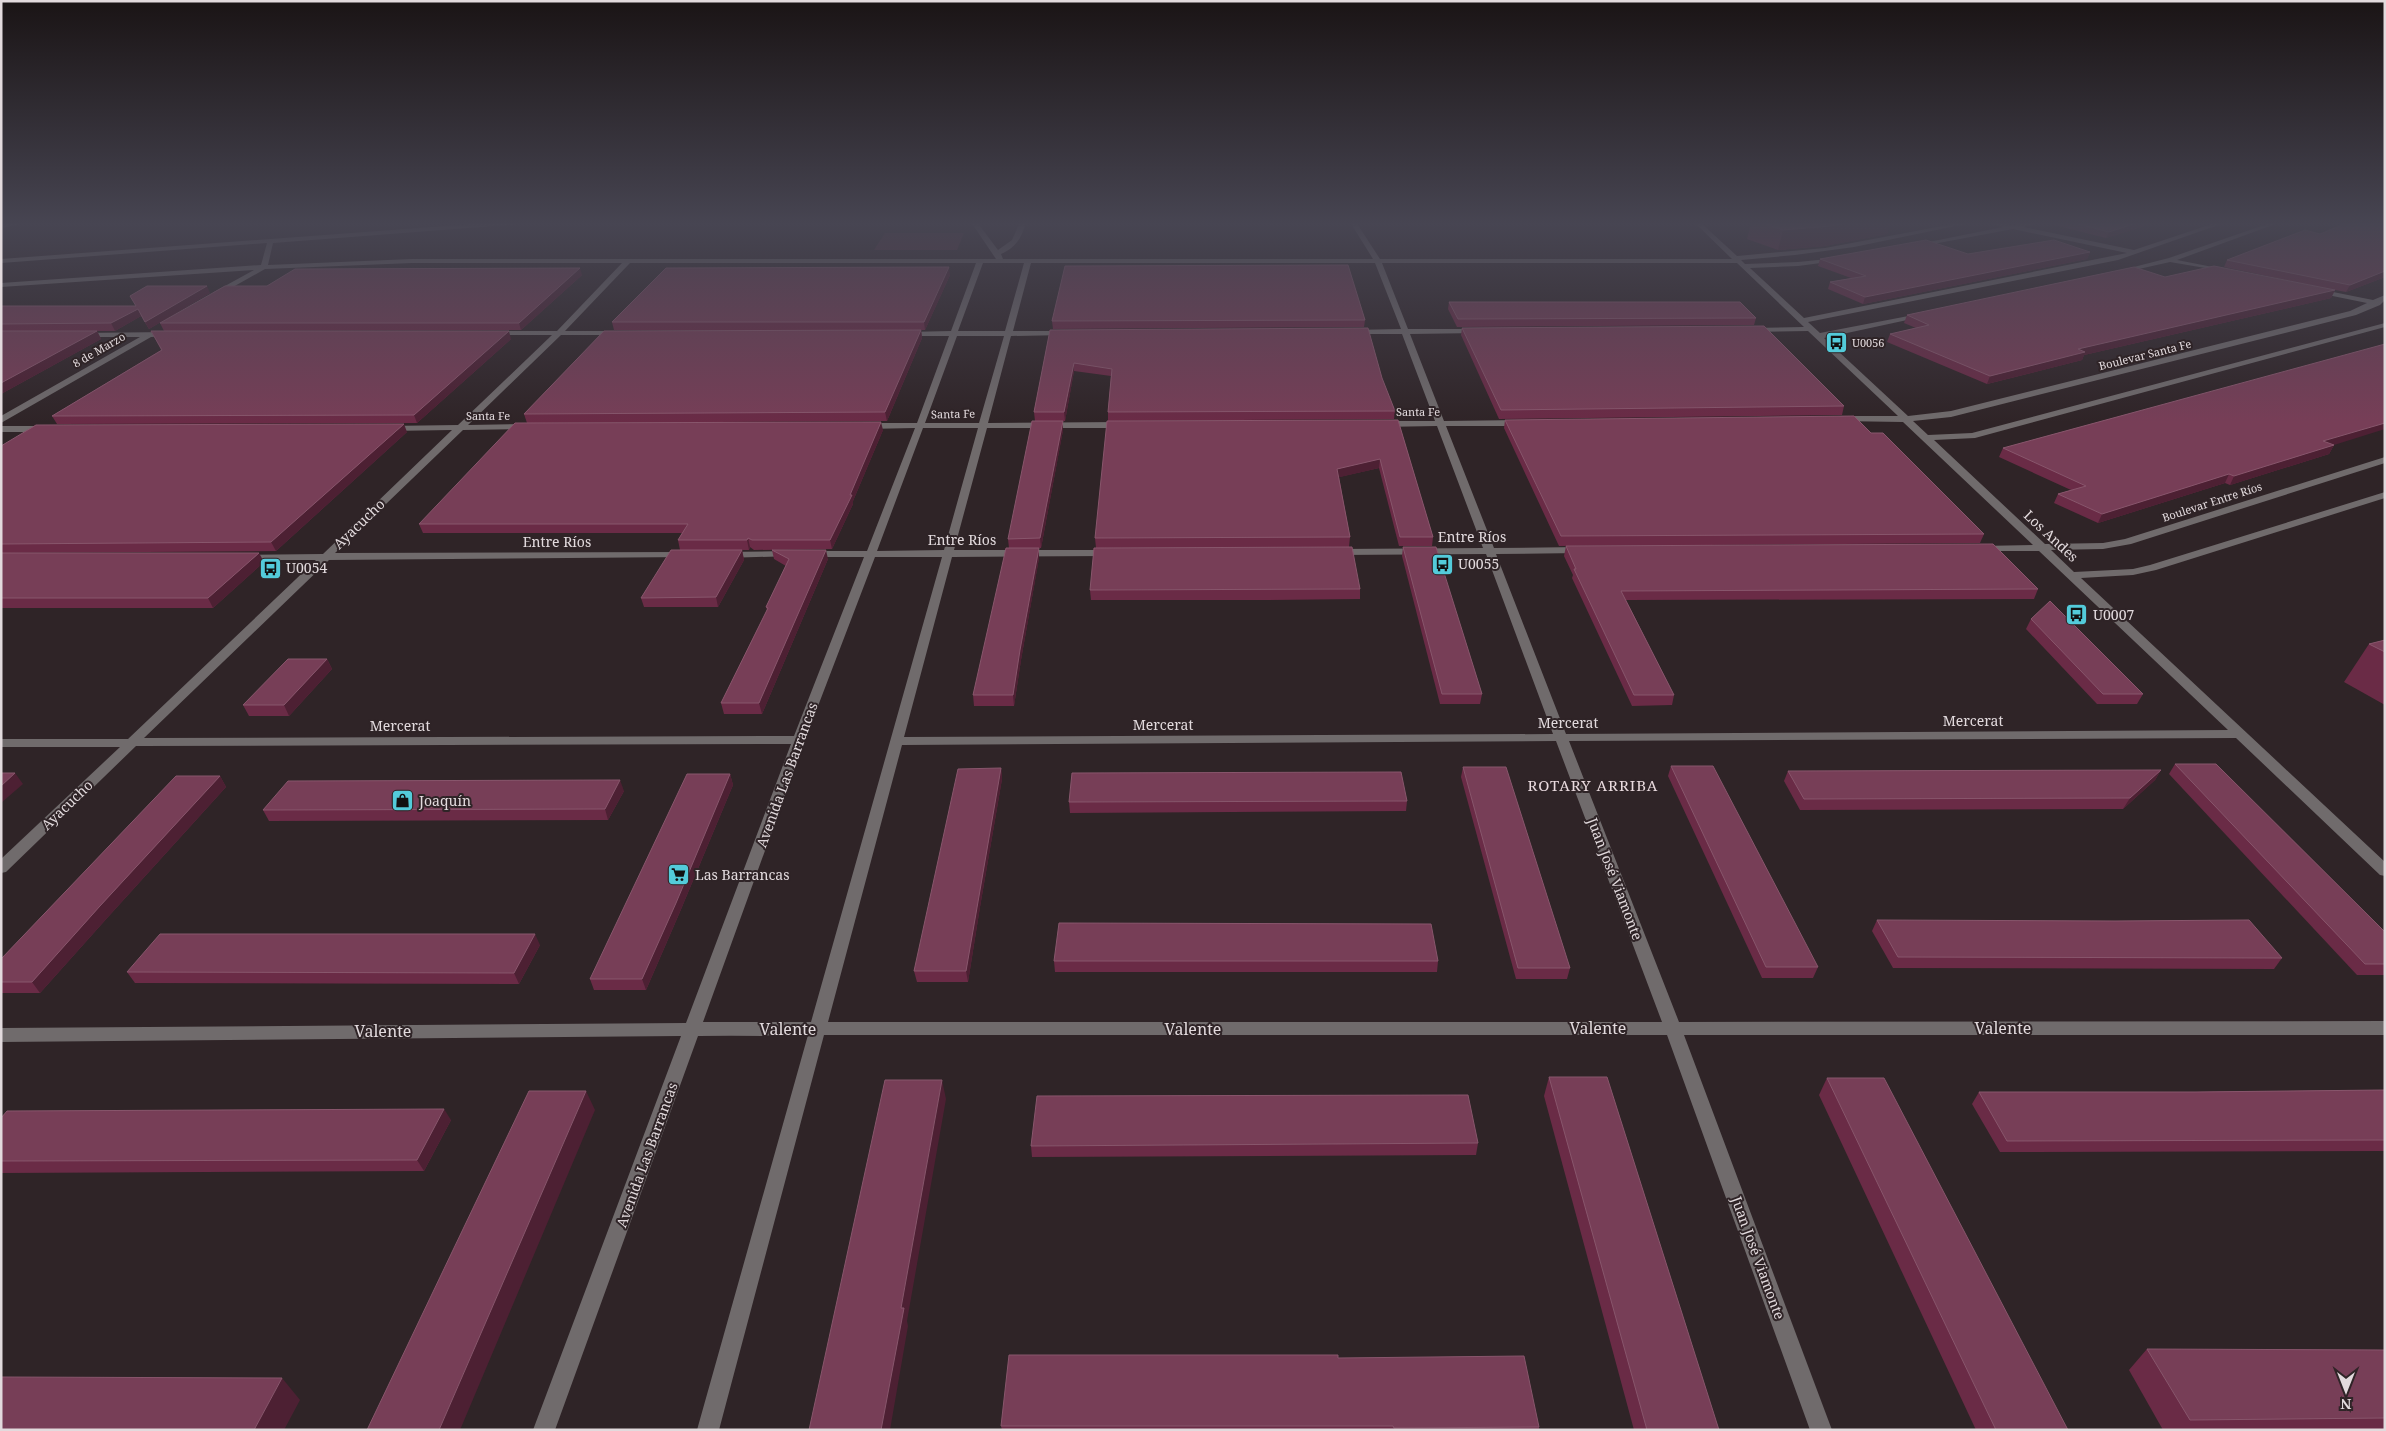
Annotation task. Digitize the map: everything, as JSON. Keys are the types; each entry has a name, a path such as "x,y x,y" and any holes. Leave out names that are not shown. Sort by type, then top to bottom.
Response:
{"street":[{"path":"206,300 226,289"},
{"name":"Ayacucho","path":"1,868 559,333 601,289"},
{"name":"Avenida Las Barrancas","path":"544,1430 694,1029 799,740 920,426 970,289"},
{"path":"708,1430 1020,289"},
{"name":"Juan José Viamonte","path":"1388,289 1673,1028 1821,1430"},
{"name":"Los Andes","path":"1768,289 2385,872"},
{"path":"1802,321 1964,289"},
{"path":"2310,289 2385,305"},
{"name":"Boulevar Santa Fe","path":"1906,419 1951,414 2188,356 2353,313 2385,297"},
{"path":"1818,336 1841,334 1932,312"},
{"name":"8 de Marzo","path":"1,420 165,325"},
{"path":"1926,438 1972,436 2129,392 2385,325"},
{"path":"1742,330 1811,330"},
{"path":"1344,332 1483,331"},
{"path":"480,333 628,333"},
{"path":"895,334 1078,333"},
{"path":"70,335 178,334"},
{"path":"1826,420 1906,419"},
{"name":"Santa Fe","path":"1371,424 1530,423"},
{"name":"Santa Fe","path":"860,426 1132,425"},
{"name":"Santa Fe","path":"380,428 540,427"},
{"path":"1,429 51,429"},
{"name":"Boulevar Entre Ríos","path":"2043,548 2103,546 2127,542 2385,460"},
{"path":"2071,575 2133,572 2152,568 2385,495"},
{"path":"1974,549 2043,548"},
{"name":"Entre Ríos","path":"1323,552 1588,550"},
{"name":"Entre Ríos","path":"712,555 1117,553"},
{"name":"Entre Ríos","path":"238,557 692,555"},
{"name":"Mercerat","path":"897,741 2240,734"},
{"name":"Mercerat","path":"1,743 799,740"},
{"name":"Valente","path":"1,1035 694,1029 2385,1028"}],"building":[{"path":"142,289 202,289 145,322 138,309 111,323 1,324 1,306 136,306 130,296"},
{"path":"220,289 557,289 519,323 160,323"},
{"path":"645,289 939,289 924,322 612,322"},
{"path":"1060,289 1355,289 1365,320 1052,321"},
{"path":"1846,289 1906,289 1865,297"},
{"path":"2031,289 2335,290 2078,349 2085,352 1990,376 1890,334 1929,325 1907,315"},
{"path":"1449,302 1740,302 1756,318 1458,319"},
{"path":"1764,326 1844,406 1501,410 1462,328"},
{"path":"1368,328 1382,378 1395,411 1108,412 1112,369 1074,363 1064,412 1034,412 1050,330"},
{"path":"921,330 885,412 524,414 604,331"},
{"path":"1,331 97,331 1,383"},
{"path":"151,331 509,331 414,415 52,416 162,350"},
{"path":"2385,344 2385,423 2323,441 2334,445 2234,476 2229,474 2102,514 2058,494 2086,486 2003,448"},
{"path":"1854,416 1871,433 1883,433 1984,534 1561,536 1505,420"},
{"path":"1398,420 1433,537 1400,537 1380,459 1337,469 1350,537 1095,538 1107,421"},
{"path":"1032,421 1063,421 1040,538 1008,539"},
{"path":"881,422 850,495 852,495 830,540 752,540 748,538 747,540 678,540 688,524 419,524 515,423"},
{"path":"404,424 271,542 1,544 1,446 36,425"},
{"path":"1993,544 2038,589 1621,591 1674,695 1634,695 1574,569 1576,569 1566,546"},
{"path":"1352,547 1360,589 1090,590 1094,548"},
{"path":"1403,547 1436,547 1482,694 1442,694"},
{"path":"1006,548 1039,548 1013,695 973,695"},
{"path":"671,550 742,550 716,597 641,598"},
{"path":"772,550 826,550 759,703 721,703 768,608 766,607 789,559"},
{"path":"1,553 259,553 208,598 1,598"},
{"path":"2050,601 2143,694 2103,694 2031,619"},
{"path":"2385,640 2385,652 2369,644"},
{"path":"288,659 327,659 284,705 243,705"},
{"path":"2175,764 2216,764 2385,932 2385,964 2365,964"},
{"path":"1671,766 1713,766 1818,967 1766,967"},
{"path":"1463,767 1506,767 1570,968 1518,968"},
{"path":"1001,768 966,971 914,971 958,769"},
{"path":"2161,770 2130,798 1804,799 1788,771"},
{"path":"1401,772 1407,801 1069,802 1072,773"},
{"path":"1,773 15,773 1,786"},
{"path":"687,774 730,774 642,979 590,979"},
{"path":"176,776 220,776 32,982 1,982 1,959"},
{"path":"620,780 605,809 263,810 288,781"},
{"path":"1877,920 2249,920 2282,958 1898,957"},
{"path":"1059,923 1431,924 1438,961 1054,961"},
{"path":"160,934 535,934 514,973 127,972"},
{"path":"1549,1077 1607,1077 1719,1430 1647,1430"},
{"path":"1827,1078 1884,1078 2068,1430 1996,1430"},
{"path":"885,1080 942,1080 901,1308 904,1308 881,1430 809,1430"},
{"path":"2385,1090 2385,1140 2007,1141 1979,1092 2195,1092"},
{"path":"529,1091 586,1091 439,1430 367,1430"},
{"path":"1468,1095 1478,1143 1031,1146 1037,1096"},
{"path":"444,1109 417,1160 1,1161 1,1118 7,1111"},
{"path":"2147,1349 2385,1350 2385,1418 2190,1420"},
{"path":"1009,1355 1338,1355 1338,1358 1524,1356 1539,1427 1001,1426"},
{"path":"1,1377 282,1378 254,1430 1,1430"}],"place":[{"name":"U0056","path":"1836,343"},
{"name":"U0055","path":"1442,564"},
{"name":"U0054","path":"270,568"},
{"name":"U0007","path":"2077,615"},
{"name":"Joaquín","path":"403,801"},
{"name":"Las Barrancas","path":"679,875"}],"district":[{"name":"ROTARY ARRIBA","path":"1593,786"}]}
